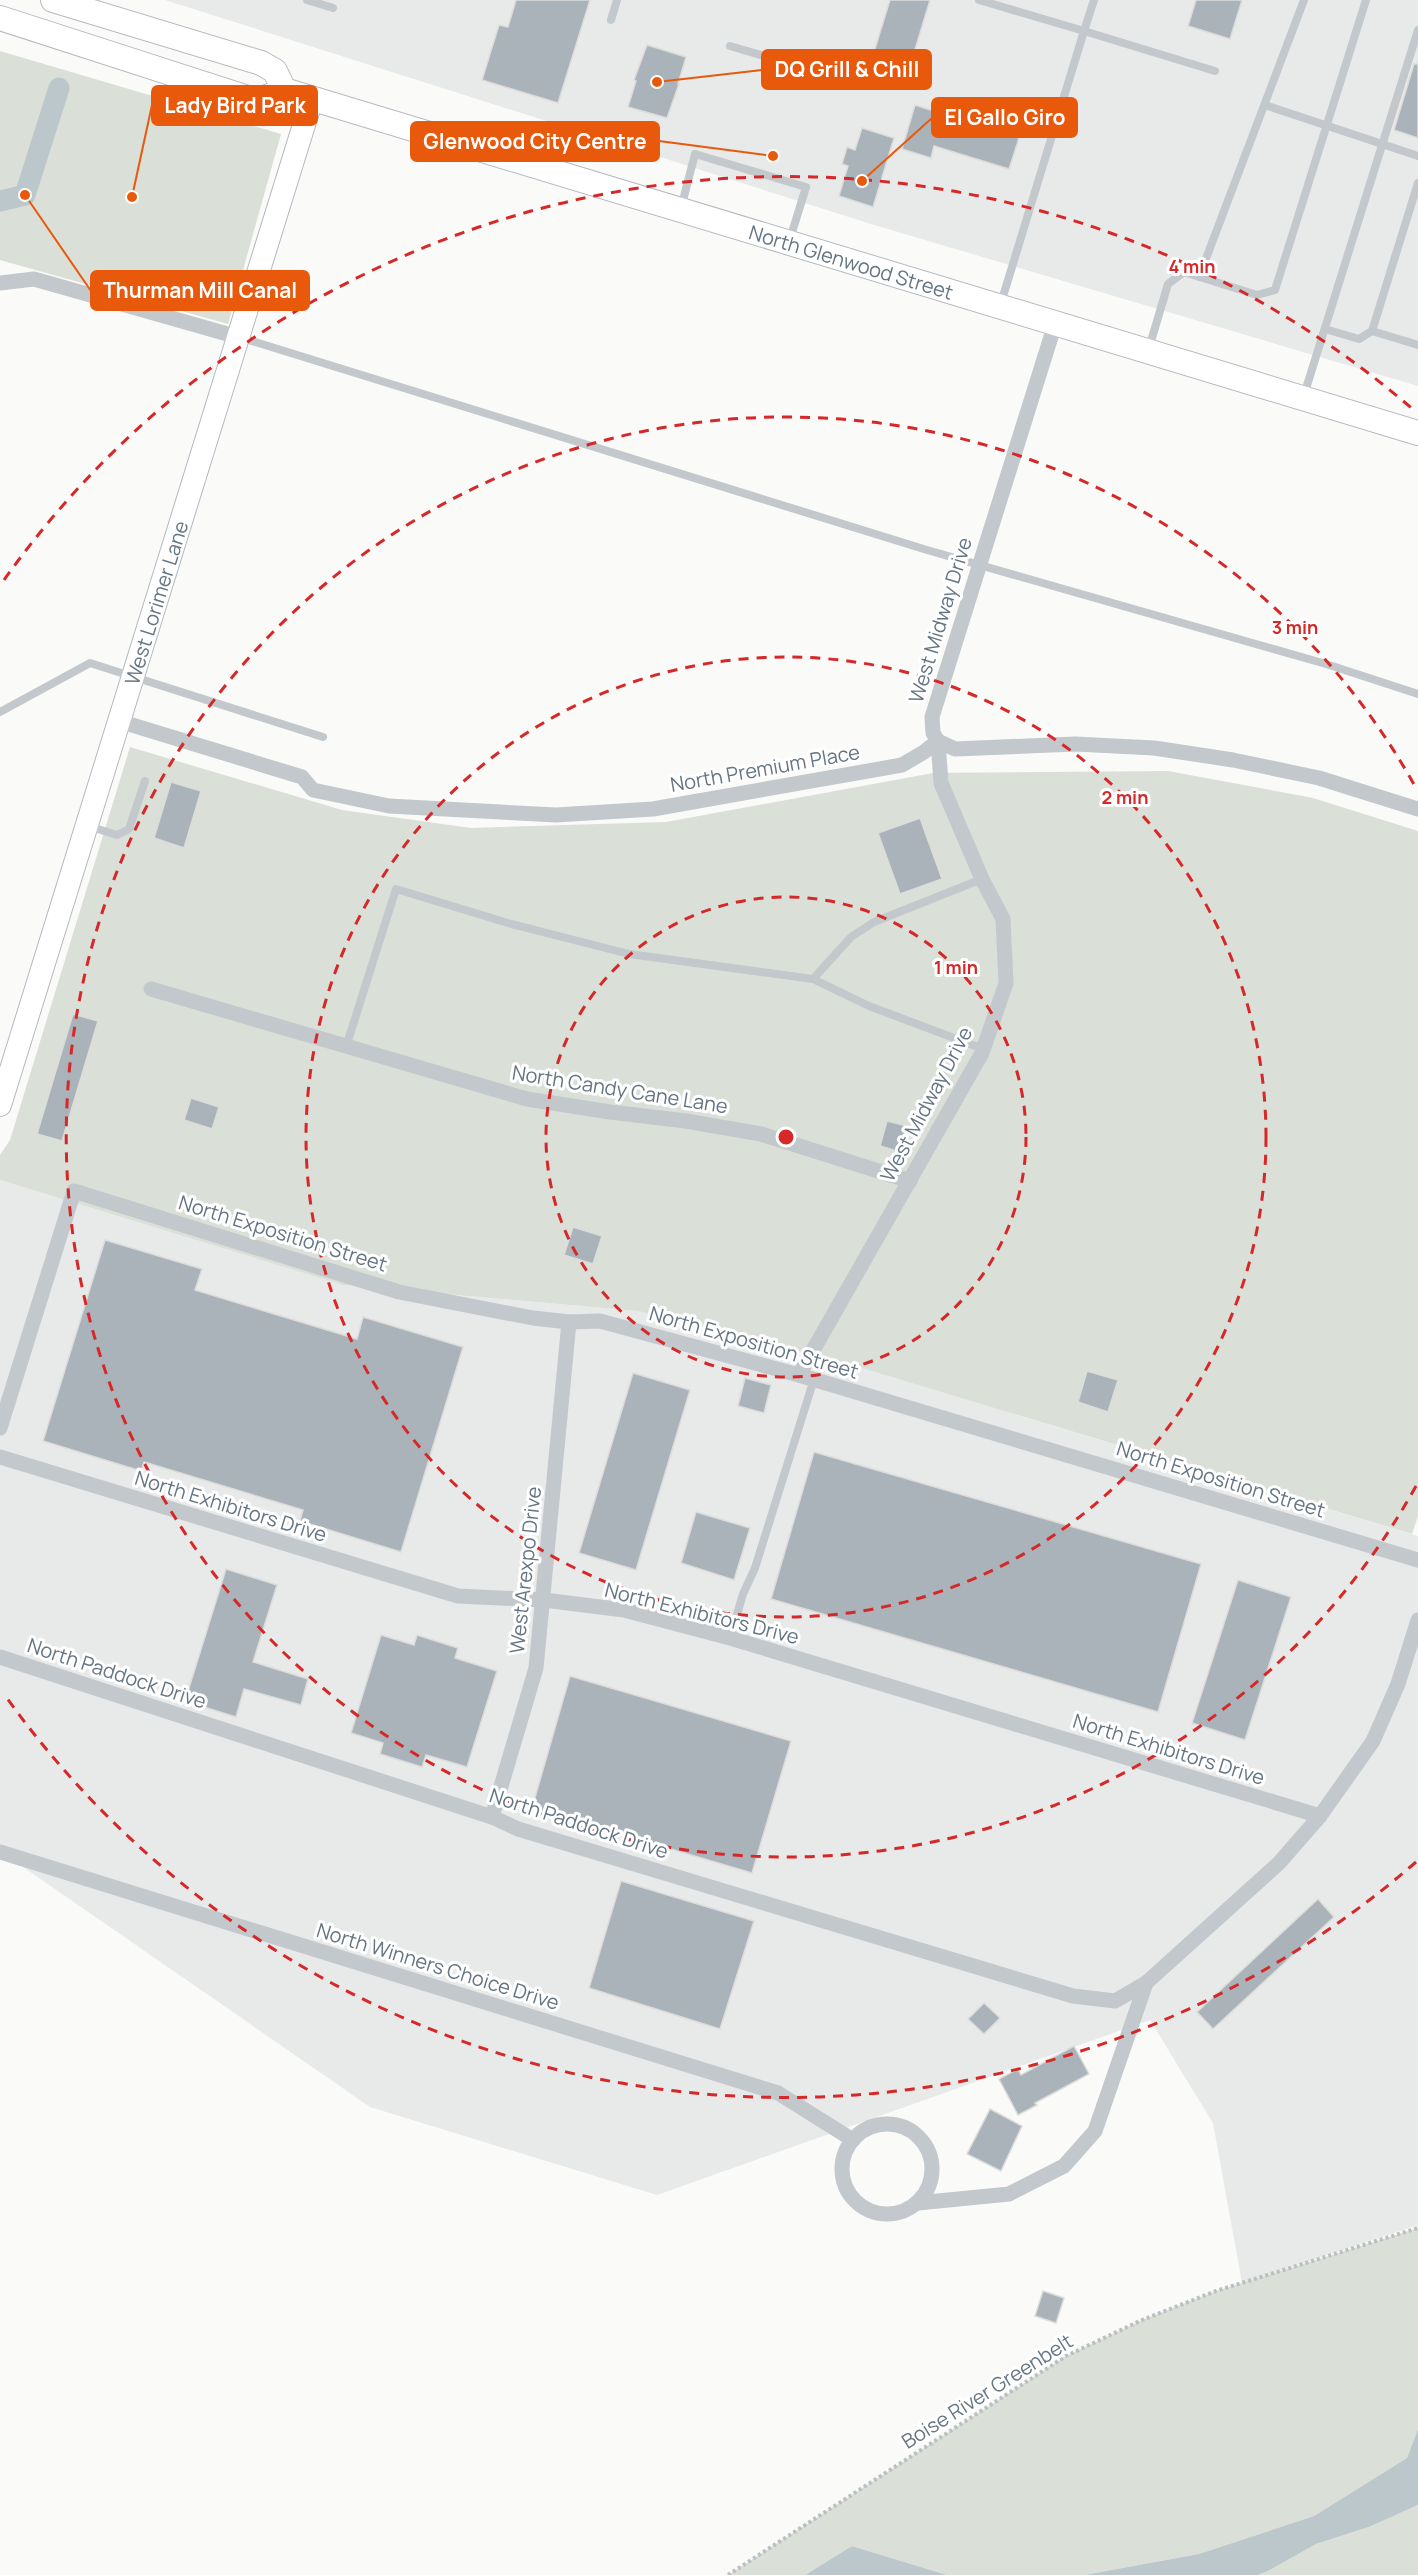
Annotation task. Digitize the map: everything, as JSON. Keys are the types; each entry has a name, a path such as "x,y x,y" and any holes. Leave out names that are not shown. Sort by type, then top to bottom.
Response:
{"main road":[{"path":"0,18 257,101 284,90 275,71 261,63 53,0"},
{"name":"North Glenwood Street","path":"284,90 1418,433"}],"street":[{"name":"West Lorimer Lane","path":"0,1105 312,99"},
{"path":"0,283 34,279 238,337"},
{"name":"West Midway Drive","path":"806,1377 910,1181 983,1050 1006,983 1003,919 982,879 941,783 938,741 933,733 932,717 1055,324"},
{"name":"North Premium Place","path":"119,721 302,777 313,790 389,806 556,815 653,809 902,765 938,741"},
{"path":"938,741 955,749 1075,744 1154,748 1233,760 1319,778 1418,810"},
{"name":"North Candy Cane Lane","path":"151,989 527,1099 610,1112 686,1120 761,1134 910,1181"},
{"name":"North Exposition Street","path":"0,1428 74,1191 399,1292 533,1318 569,1322 600,1321 806,1377 1418,1560"},
{"name":"West Arexpo Drive","path":"492,1817 536,1668 569,1322"},
{"name":"North Exhibitors Drive","path":"0,1457 458,1596 544,1600 624,1610 730,1638 1320,1816"},
{"name":"North Paddock Drive","path":"0,1657 492,1817 518,1829 1073,1996 1115,2001 1146,1983 1279,1863 1320,1816 1373,1741 1398,1684 1418,1620"},
{"name":"North Winners Choice Drive","path":"0,1852 778,2093 853,2140"},
{"path":"918,2203 1010,2194 1064,2166 1095,2131 1146,1983"},
{"path":"885,2125 907,2129 919,2137 932,2163 932,2177 927,2191 918,2203 905,2211 890,2214 876,2213 862,2206 848,2189 843,2168 846,2153 853,2140 864,2131 885,2125"}],"lane":[{"path":"307,0 333,9"},
{"path":"611,20 617,0"},
{"path":"979,0 1215,71"},
{"path":"1000,307 1094,0"},
{"path":"1199,277 1305,0"},
{"path":"1148,352 1168,284 1184,272 1257,295 1275,290 1366,0"},
{"path":"1303,399 1418,30"},
{"path":"730,45 839,78"},
{"path":"1264,105 1418,156"},
{"path":"680,210 695,154 806,187 789,243"},
{"path":"1325,329 1359,339 1372,331 1418,183"},
{"path":"1372,331 1418,345"},
{"path":"238,337 979,565 1307,659 1418,694"},
{"path":"0,712 90,663 323,737"},
{"path":"86,826 117,835 129,829 145,781"},
{"path":"813,979 851,937 874,922 982,879"},
{"path":"346,1047 396,889 508,923 629,954 813,979 868,1006 983,1050"},
{"path":"730,1638 743,1594 755,1568 806,1377"}],"path":[{"name":"Boise River Greenbelt","path":"728,2575 1066,2356 1142,2320 1216,2291 1418,2228"}],"shaded area":[{"path":"165,0 1418,0 1418,386 871,224"},
{"path":"0,51 281,134 228,324 0,260"},
{"path":"130,747 342,810 471,828 666,822 933,773 1168,771 1313,798 1418,831 1418,1516 1412,1534 835,1360 638,1311 343,1285 0,1180 0,1155 10,1140"},
{"path":"0,1180 343,1285 638,1311 835,1360 1418,1536 1418,2225 1242,2283 1213,2123 1150,2020 657,2195 370,2107 0,1851"},
{"path":"1418,2228 1418,2429 1407,2458 1314,2516 1199,2554 1084,2575 947,2575 852,2546 805,2575 728,2575 1066,2356 1142,2320 1216,2291"},
{"path":"1418,2429 1418,2505 1369,2527 1316,2544 1258,2575 1084,2575 1199,2554 1314,2516 1407,2458"},
{"path":"1418,2505 1418,2575 1258,2575 1316,2544 1369,2527"},
{"path":"852,2546 947,2575 805,2575"}],"building":[{"path":"516,0 590,0 558,103 482,80 499,25 508,27"},
{"path":"890,0 930,0 907,76 870,65"},
{"path":"1196,0 1242,0 1230,39 1188,26"},
{"path":"647,45 686,57 667,118 628,107 636,81 634,80"},
{"path":"1414,64 1418,64 1418,138 1394,130"},
{"path":"915,105 1019,138 1009,169 934,146 931,158 902,149"},
{"path":"862,128 894,138 873,207 839,196 848,166 842,164 847,147 855,150"},
{"path":"171,782 201,791 184,848 154,838"},
{"path":"920,818 942,879 900,894 878,833"},
{"path":"73,1014 98,1021 62,1141 37,1134"},
{"path":"191,1098 219,1107 212,1129 184,1120"},
{"path":"887,1121 907,1126 900,1152 880,1146"},
{"path":"573,1227 602,1236 593,1264 564,1255"},
{"path":"105,1240 202,1269 195,1290 357,1339 363,1317 463,1347 401,1552 300,1521 303,1510 144,1462 141,1471 43,1441"},
{"path":"1087,1371 1118,1380 1108,1412 1078,1402"},
{"path":"633,1373 690,1390 636,1570 579,1553"},
{"path":"745,1378 771,1385 764,1413 738,1406"},
{"path":"814,1452 1201,1564 1158,1712 771,1599"},
{"path":"696,1512 750,1528 734,1580 681,1563"},
{"path":"226,1569 277,1585 253,1662 308,1679 301,1705 244,1689 236,1717 185,1701"},
{"path":"1238,1580 1291,1597 1245,1740 1192,1723"},
{"path":"381,1635 414,1645 417,1635 458,1648 455,1658 497,1671 467,1767 426,1755 422,1767 380,1754 383,1743 351,1733"},
{"path":"570,1676 791,1741 752,1873 532,1808"},
{"path":"621,1881 754,1921 720,2029 589,1988"},
{"path":"1318,1899 1334,1917 1213,2029 1197,2012"},
{"path":"984,2003 1000,2018 984,2034 968,2019"},
{"path":"1074,2046 1089,2074 1035,2103 1037,2105 1018,2115 999,2079 1018,2069 1021,2075"},
{"path":"990,2109 1022,2126 1001,2171 967,2154"},
{"path":"1043,2291 1064,2298 1056,2323 1035,2316"}],"waterway":[{"path":"0,201 25,195 59,88"}],"place":[{"name":"DQ Grill & Chill","path":"657,82"},
{"name":"Glenwood City Centre","path":"773,156"},
{"name":"El Gallo Giro","path":"862,181"},
{"name":"Thurman Mill Canal","path":"25,195"},
{"name":"Lady Bird Park","path":"132,197"}]}
